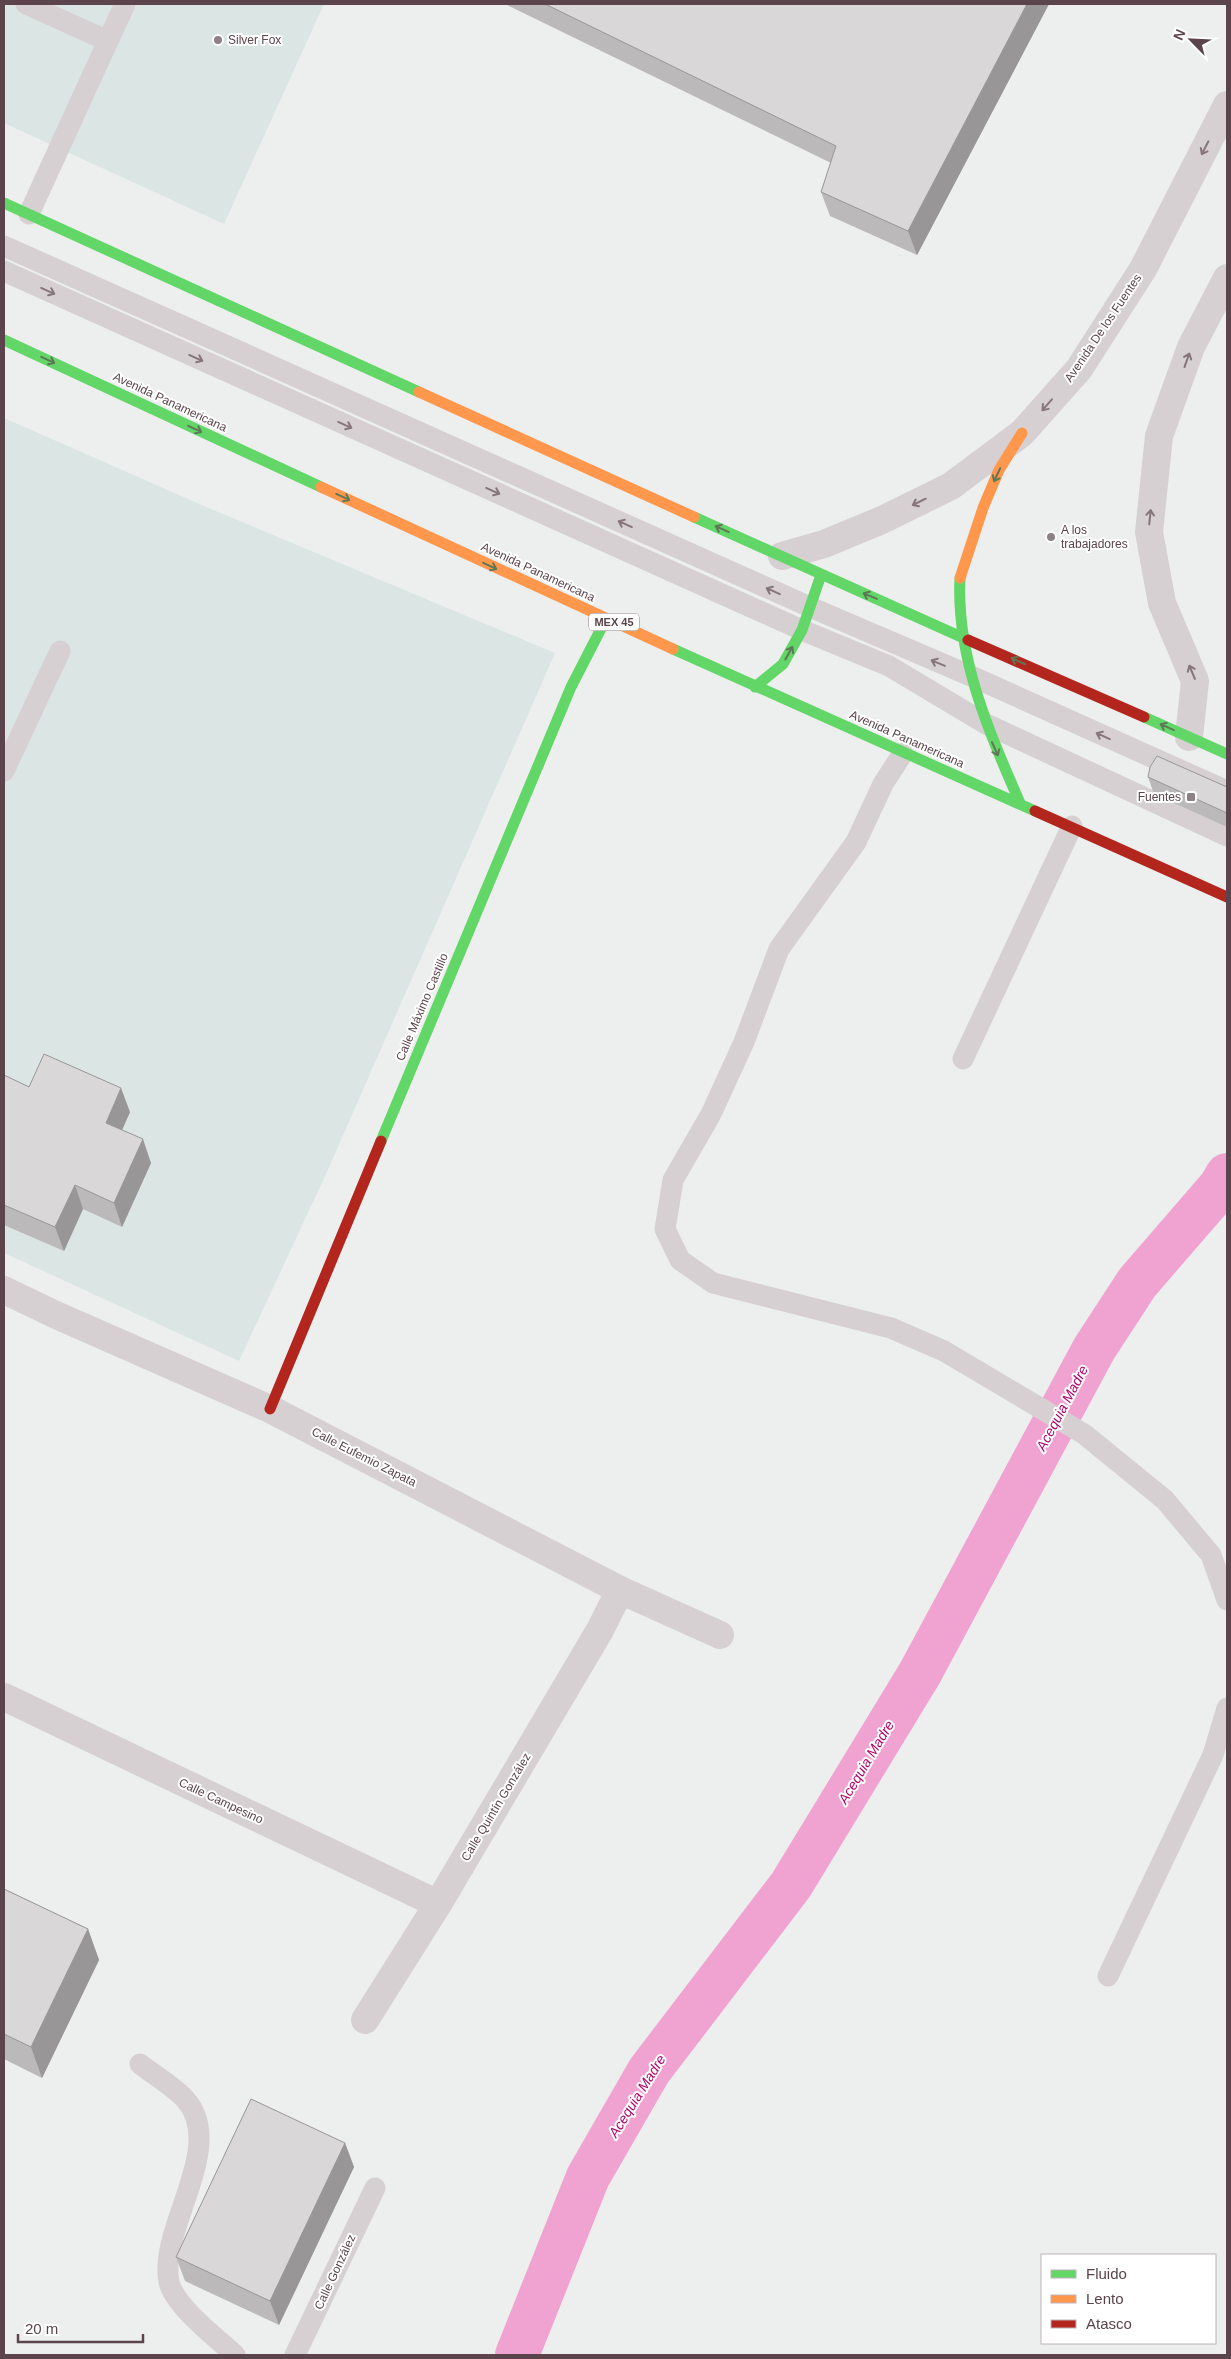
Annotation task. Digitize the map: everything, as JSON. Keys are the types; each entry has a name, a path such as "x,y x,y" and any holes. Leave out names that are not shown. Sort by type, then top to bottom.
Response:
{"main road":[{"path":"4,203 821,574 1227,754"},
{"name":"Avenida Panamericana","path":"4,340 755,687 1072,826 1227,897"},
{"path":"1020,803 986,724 971,676 962,636 959,603 960,578 983,508 1000,470 1022,434"},
{"path":"755,687 783,664 802,630 821,574"},
{"name":"Calle Máximo Castillo","path":"270,1409 571,687 606,619"}],"street":[{"name":"Avenida De los Fuentes","path":"782,556 824,544 882,520 944,490 1022,434 1078,369 1143,269 1227,104"},
{"path":"1189,737 1195,681 1162,602 1149,532 1159,436 1191,347 1227,278"},
{"name":"Calle Eufemio Zapata","path":"4,1290 56,1315 270,1409 620,1590 720,1635"},
{"name":"Calle Quintín González","path":"366,2020 438,1904 600,1630 620,1590"},
{"name":"Calle Campesino","path":"4,1697 438,1904"}],"lane":[{"path":"26,4 108,41"},
{"path":"29,214 125,4"},
{"path":"4,246 810,607 971,676 1227,791"},
{"path":"4,272 802,630 888,666 986,724 1227,836"},
{"path":"4,771 60,651"},
{"path":"903,753 883,784 856,842 779,949 736,1060 711,1114 674,1180 665,1229 680,1260 713,1283 892,1328 944,1351 1084,1434 1164,1500 1211,1555 1227,1600"},
{"path":"963,1059 1072,826"},
{"path":"1108,1976 1213,1754 1227,1708"},
{"path":"140,2064 185,2099 198,2121 198,2153 169,2254 169,2283 182,2305 235,2355"},
{"name":"Calle González","path":"296,2355 375,2188"}],"shaded area":[{"path":"4,4 324,4 224,224 4,123"},
{"path":"4,418 204,506 555,653 326,1174 239,1361 4,1253"}],"building":[{"path":"545,4 1027,4 908,231 821,192 836,146"},
{"path":"1157,756 1227,787 1227,813 1148,777 1150,767"},
{"path":"44,1054 121,1088 106,1123 143,1139 114,1203 75,1185 55,1227 4,1205 4,1075 29,1087"},
{"path":"4,1889 88,1929 31,2047 4,2034"},
{"path":"251,2099 345,2143 270,2301 176,2257"}],"waterway":[{"name":"Acequia Madre","path":"517,2355 588,2177 649,2071 791,1885 920,1673 1094,1349 1137,1283 1220,1187 1227,1175"}],"traffic: fast":[{"path":"4,203 419,392"},
{"path":"4,340 321,487"},
{"path":"694,517 968,640"},
{"path":"755,687 783,664 802,630 821,575"},
{"path":"960,578 960,607 969,665 986,721 1020,803"},
{"path":"381,1141 571,687 606,619"},
{"path":"673,649 1035,811"},
{"path":"1144,717 1227,754"}],"traffic: slow":[{"path":"419,392 694,517"},
{"path":"960,578 983,508 999,470 1022,433"},
{"path":"321,487 673,649"}],"traffic: jam":[{"path":"968,640 1144,717"},
{"path":"1035,811 1227,897"},
{"path":"270,1409 381,1141"}],"place":[{"name":"Silver Fox","path":"218,40"},
{"name":"A los trabajadores","path":"1051,537"},
{"name":"Fuentes","path":"1191,797"}]}
